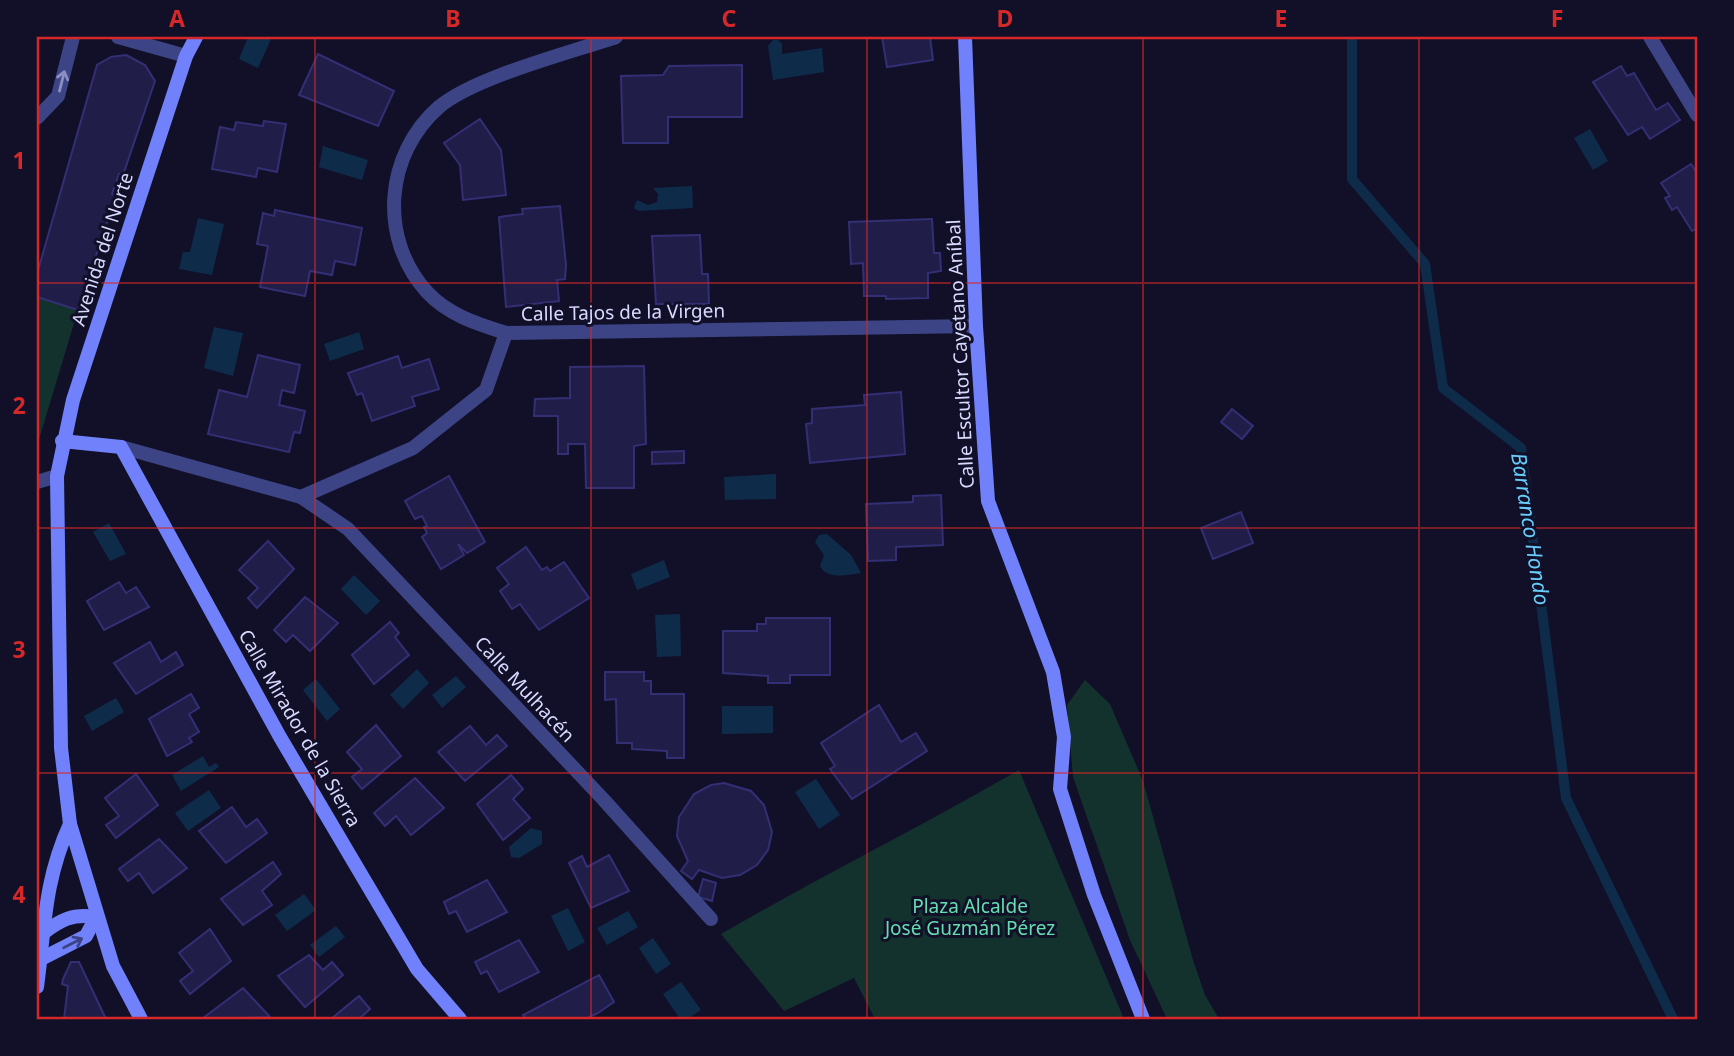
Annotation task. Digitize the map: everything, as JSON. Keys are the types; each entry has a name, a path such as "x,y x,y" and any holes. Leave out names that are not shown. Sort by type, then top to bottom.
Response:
{"street":[{"path":"37,118 58,96 73,37"},
{"path":"118,37 186,56"},
{"name":"Avenida del Norte","path":"141,1019 113,966 70,824 61,748 57,476 62,441 186,56 196,37"},
{"name":"Calle Tajos de la Virgen","path":"616,37 477,85 441,106 414,133 396,170 393,212 405,255 427,292 460,317 506,333 976,326"},
{"name":"Calle Escultor Cayetano Aníbal","path":"965,37 976,326 988,501 1053,672 1064,737 1060,789 1094,895 1143,1019"},
{"path":"1650,37 1697,115"},
{"path":"301,497 413,448 486,390 506,333"},
{"path":"62,441 121,447"},
{"name":"Calle Mulhacén","path":"121,447 301,497 348,529 603,799 711,919"},
{"name":"Calle Mirador de la Sierra","path":"121,447 280,737 417,969 460,1019"},
{"path":"37,482 57,476"},
{"path":"37,987 54,859 70,824"},
{"path":"41,959 86,936 96,917 80,914 60,921 42,934"}],"green space":[{"path":"37,297 78,310 37,446"},
{"path":"1085,680 1110,704 1143,781 1193,960 1205,995 1219,1019 1167,1019 1130,940 1073,777 1067,705"},
{"name":"Plaza Alcalde José Guzmán Pérez","path":"1019,770 1124,1019 875,1019 854,978 784,1011 721,934 945,812"}],"water":[{"path":"248,37 272,37 258,68 239,59"},
{"path":"773,40 782,44 782,54 822,48 824,72 773,80 768,46"},
{"path":"1590,129 1608,161 1593,170 1574,138"},
{"path":"323,146 368,160 362,180 319,167"},
{"path":"692,186 693,208 639,211 634,208 637,200 648,205 657,202 658,194 653,188"},
{"path":"198,218 224,224 212,275 179,269 183,252 190,252"},
{"path":"214,327 243,333 233,376 204,368"},
{"path":"359,332 364,349 330,361 324,344"},
{"path":"776,474 776,499 725,500 724,477"},
{"path":"109,523 126,554 110,561 93,532"},
{"path":"827,534 851,555 861,573 838,576 823,570 820,566 824,555 815,542 819,535"},
{"path":"664,560 670,577 637,590 631,574"},
{"path":"354,575 380,601 366,615 341,589"},
{"path":"680,614 681,656 657,657 655,615"},
{"path":"417,669 429,683 403,709 390,695"},
{"path":"456,676 466,687 442,708 432,695"},
{"path":"316,679 340,709 327,721 303,690"},
{"path":"116,698 124,712 92,731 84,716"},
{"path":"722,706 773,706 773,733 722,734"},
{"path":"203,756 209,767 216,763 219,767 181,791 172,775"},
{"path":"816,779 840,815 819,829 795,792"},
{"path":"209,790 221,808 188,831 175,813"},
{"path":"531,828 542,831 542,844 519,858 511,857 509,847"},
{"path":"304,894 316,910 287,931 275,915"},
{"path":"568,908 585,942 568,951 551,916"},
{"path":"628,911 638,927 607,945 597,928"},
{"path":"336,926 345,937 319,957 310,945"},
{"path":"653,938 671,964 656,974 639,948"},
{"path":"681,982 701,1010 687,1019 680,1019 663,994"}],"building":[{"path":"882,37 930,37 933,60 887,67"},
{"path":"318,54 394,91 378,126 299,95"},
{"path":"126,55 145,65 155,81 123,175 119,174 112,194 116,196 78,310 37,297 37,274 97,65 111,57"},
{"path":"742,65 742,117 668,117 668,143 623,143 621,76 663,75 669,66"},
{"path":"1621,66 1627,76 1634,73 1656,110 1668,103 1680,120 1650,139 1642,127 1628,135 1593,82"},
{"path":"480,119 501,150 506,195 463,200 460,165 444,143"},
{"path":"264,121 286,124 277,172 258,168 256,177 212,169 220,127 234,130 236,122 263,126"},
{"path":"1691,164 1697,173 1697,228 1692,231 1677,207 1672,210 1665,198 1670,196 1661,183"},
{"path":"560,206 566,265 565,279 557,280 559,301 506,307 499,217 523,214 522,209"},
{"path":"275,210 362,228 355,265 335,261 332,275 310,271 305,296 260,287 268,246 257,244 263,213 274,216"},
{"path":"932,219 934,253 940,253 941,271 928,273 928,298 886,299 886,296 864,296 863,263 851,264 849,222"},
{"path":"700,235 702,274 708,274 709,304 656,304 652,236"},
{"path":"258,355 300,365 294,393 282,390 279,405 305,411 300,433 294,432 289,452 208,434 219,390 247,397"},
{"path":"398,356 402,368 429,359 439,389 412,397 415,406 372,421 362,393 357,395 348,373"},
{"path":"644,366 646,444 634,446 634,488 586,488 585,444 568,444 568,454 558,454 558,416 534,416 535,399 570,398 570,367"},
{"path":"901,392 905,454 810,463 806,424 812,423 812,409 865,405 864,395"},
{"path":"1232,409 1253,426 1242,439 1221,422"},
{"path":"684,451 684,463 652,464 652,452"},
{"path":"449,476 485,542 467,553 458,544 464,555 441,569 422,537 427,533 424,527 427,526 422,516 415,519 405,501"},
{"path":"941,495 943,545 896,547 896,560 868,561 866,504 913,502 913,496"},
{"path":"1241,512 1253,543 1213,559 1201,528"},
{"path":"268,541 294,569 257,608 248,598 258,588 239,570"},
{"path":"526,547 542,570 547,567 550,571 564,562 589,598 539,630 520,604 512,609 500,591 509,584 497,568"},
{"path":"119,582 126,593 136,587 149,607 104,630 87,601"},
{"path":"305,597 338,623 310,651 293,635 286,642 274,630"},
{"path":"766,618 830,618 830,675 790,675 790,683 768,683 768,676 723,673 723,631 757,631 757,624 766,624"},
{"path":"390,622 399,633 395,637 409,655 374,684 352,655"},
{"path":"150,642 161,662 176,652 183,665 136,694 114,663"},
{"path":"605,672 644,672 644,681 651,681 651,694 684,694 684,758 667,758 667,751 632,749 632,743 617,743 616,699 605,700"},
{"path":"191,694 199,708 189,714 199,732 189,738 192,742 167,756 149,719"},
{"path":"879,705 901,742 916,733 927,751 852,799 830,769 835,766 821,743"},
{"path":"376,725 401,756 362,789 352,777 362,769 347,752"},
{"path":"470,726 486,745 497,735 507,746 465,781 438,752"},
{"path":"136,774 158,805 116,838 106,825 119,816 105,798"},
{"path":"511,775 523,789 513,799 530,818 503,840 477,804"},
{"path":"415,778 444,808 411,835 396,816 385,826 374,813"},
{"path":"724,783 751,791 764,805 772,832 768,850 757,865 740,875 722,878 699,870 692,879 681,871 688,861 677,836 679,817 694,794 711,785"},
{"path":"232,807 246,827 257,819 267,833 226,863 199,831"},
{"path":"159,839 187,868 153,893 139,873 128,881 119,869"},
{"path":"609,855 629,891 591,908 569,863 582,856 587,867"},
{"path":"273,862 281,874 262,891 272,905 243,925 221,899"},
{"path":"703,879 716,883 712,901 698,897"},
{"path":"487,880 507,912 467,932 456,911 449,914 444,902"},
{"path":"210,929 231,961 190,994 180,981 193,971 179,953"},
{"path":"519,940 539,972 499,992 487,971 481,974 475,962"},
{"path":"309,955 323,970 332,962 343,975 305,1007 278,976"},
{"path":"71,962 79,962 106,1019 64,1019 68,986 62,984"},
{"path":"599,975 614,1002 598,1013 585,1019 526,1019 523,1015"},
{"path":"243,988 270,1017 203,1018"},
{"path":"359,996 370,1009 359,1019 331,1019"}],"waterway":[{"name":"Barranco Hondo","path":"1352,37 1352,179 1425,264 1443,388 1521,448 1566,798 1673,1019"}]}
